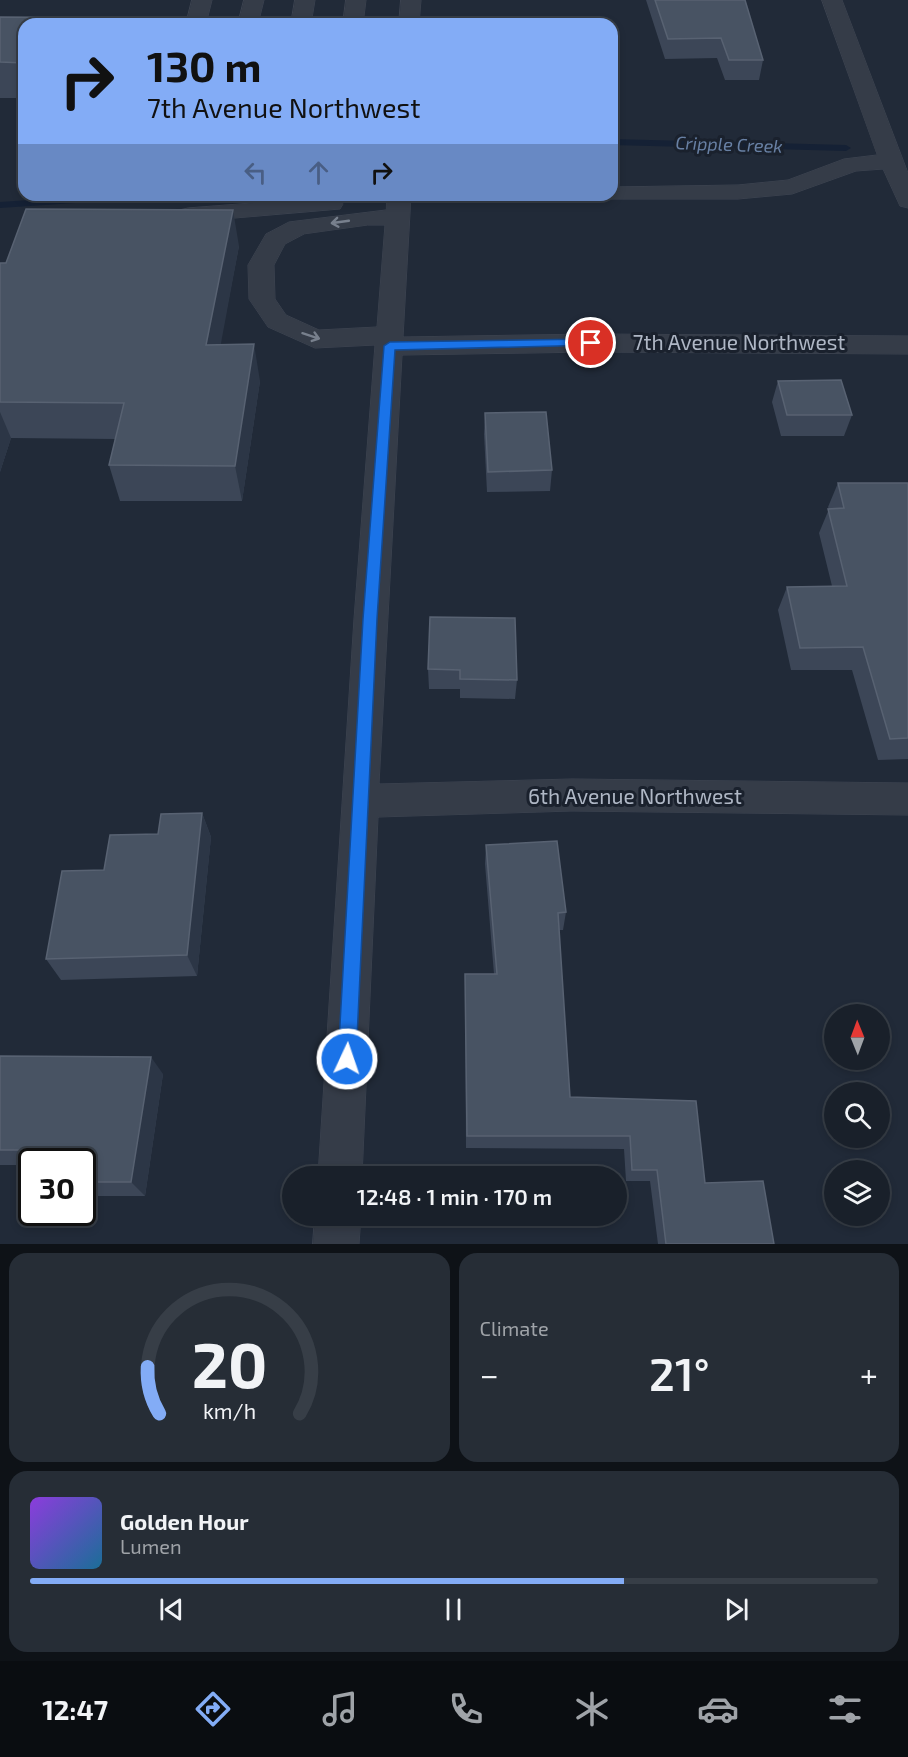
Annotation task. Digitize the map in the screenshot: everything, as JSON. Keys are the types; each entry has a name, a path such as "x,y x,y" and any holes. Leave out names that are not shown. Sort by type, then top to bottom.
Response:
{"street":[{"path":"198,18 202,0"},
{"path":"250,18 254,0"},
{"path":"302,18 305,0"},
{"path":"354,18 356,0"},
{"path":"410,18 411,0"},
{"path":"832,0 890,161 908,201"},
{"path":"618,194 738,192 792,187 852,164 890,161"},
{"path":"166,216 398,204 370,619 341,1166"},
{"name":"7th Avenue Northwest","path":"398,204 368,218 298,227 275,239 261,265 262,299 277,321 315,339 908,345"},
{"name":"6th Avenue Northwest","path":"362,801 572,795 908,799"},
{"path":"336,1244 337,1226"}],"building":[{"path":"655,0 745,0 763,60 729,60 721,38 668,39"},
{"path":"0,17 142,18 18,18 18,63 0,62"},
{"path":"26,209 233,210 206,345 254,344 235,466 109,465 124,403 0,402 0,263 6,263"},
{"path":"841,380 852,415 787,415 778,381"},
{"path":"546,412 552,470 488,472 485,413"},
{"path":"838,483 908,483 908,738 890,739 863,647 800,648 787,587 847,586 828,509 844,508"},
{"path":"430,617 515,618 517,680 460,679 460,670 428,669"},
{"path":"202,813 187,955 46,959 62,871 104,870 110,835 158,834 161,814"},
{"path":"557,841 566,912 558,913 570,1097 696,1101 705,1183 763,1181 774,1244 666,1244 657,1170 632,1170 630,1136 467,1136 465,974 497,974 486,845"},
{"path":"0,1056 151,1057 131,1182 96,1182 96,1148 0,1150"}],"waterway":[{"name":"Cripple Creek","path":"618,142 846,148"},
{"name":"Cripple Creek","path":"0,205 60,201"}],"route":[{"path":"347,1059 370,619 390,346 591,343"}]}
